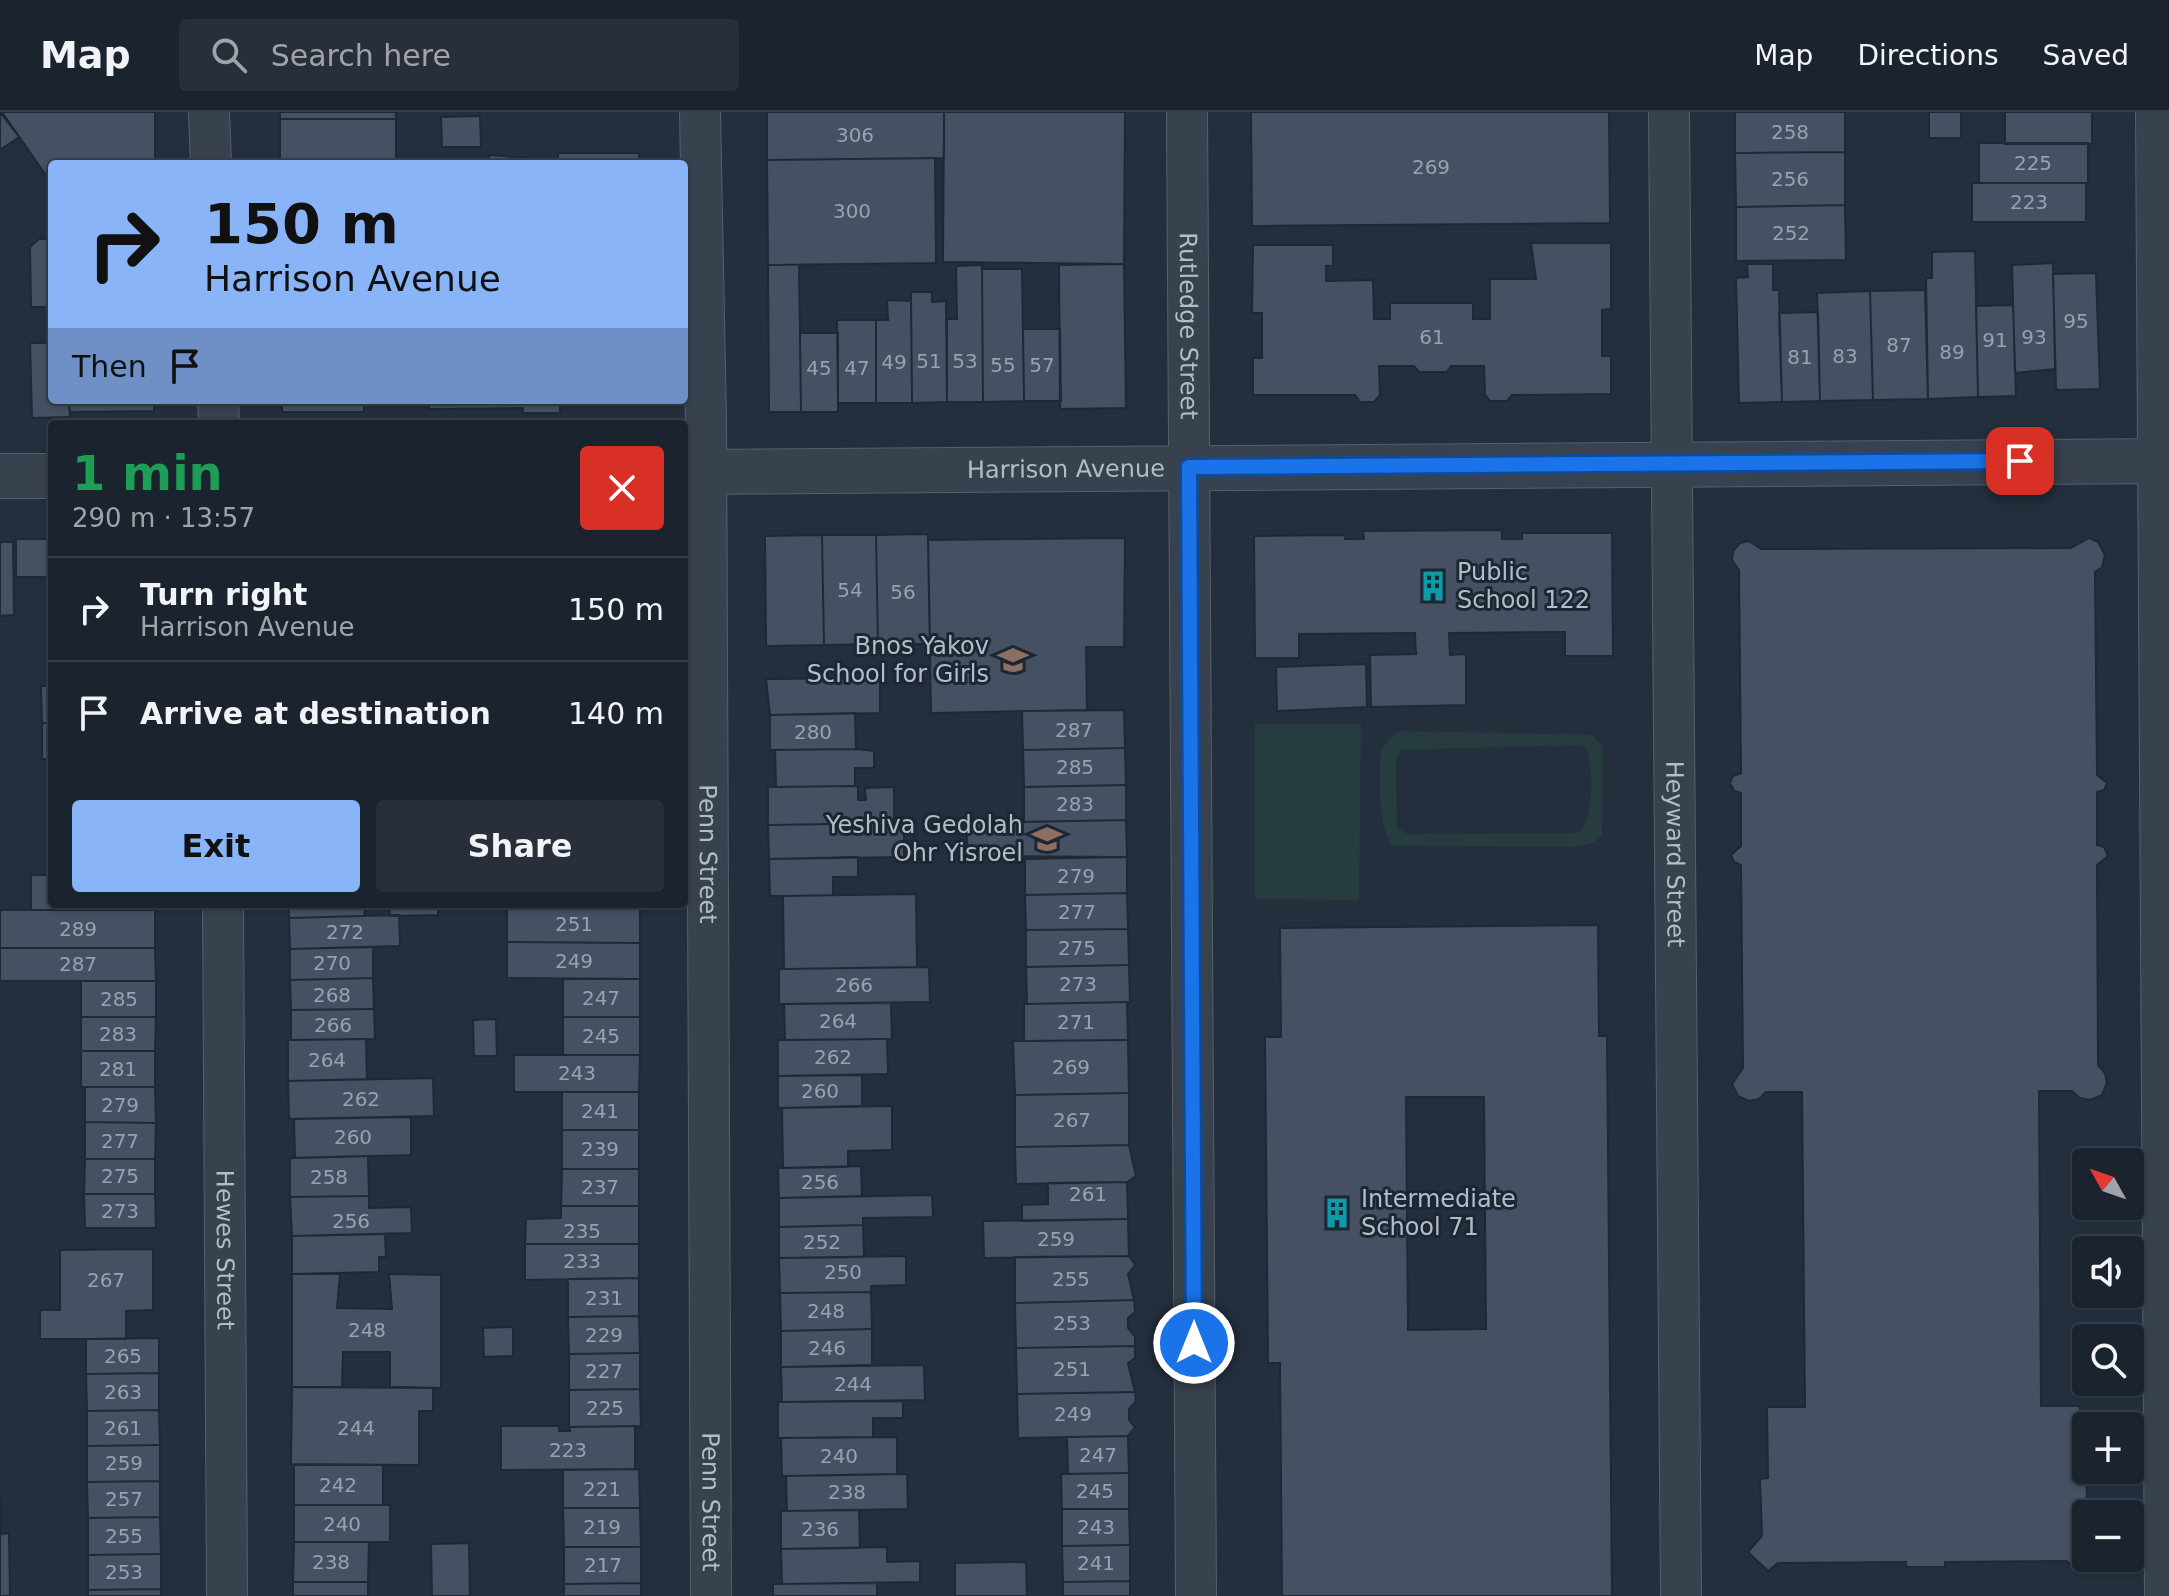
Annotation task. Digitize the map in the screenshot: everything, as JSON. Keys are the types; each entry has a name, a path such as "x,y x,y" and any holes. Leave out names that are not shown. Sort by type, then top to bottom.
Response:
{"street":[{"path":"209,112 211,160"},
{"name":"Penn Street","path":"700,112 695,472 711,1596"},
{"name":"Rutledge Street","path":"1187,112 1196,1596"},
{"name":"Heyward Street","path":"1669,112 1681,1596"},
{"path":"2156,112 2164,461 2165,1596"},
{"name":"Harrison Avenue","path":"695,472 2164,461"},
{"path":"0,476 48,476"},
{"name":"Hewes Street","path":"223,908 227,1596"}],"green space":[{"path":"1255,724 1361,724 1359,900 1255,899"},
{"path":"1397,732 1592,735 1603,746 1602,835 1595,842 1576,847 1394,846 1385,830 1380,762 1382,750","holes":["1581,745 1586,748 1590,767 1590,805 1579,833 1408,834 1397,828 1396,759 1401,750"]}],"building":[{"path":"0,112 19,137 0,150"},
{"path":"2,112 155,112 155,159 48,160 48,178"},
{"path":"280,112 396,112 396,119 280,119"},
{"path":"767,112 944,112 944,158 767,160"},
{"path":"944,112 1125,112 1124,264 943,262"},
{"path":"1251,112 1609,112 1610,223 1252,226"},
{"path":"1735,112 1845,112 1845,152 1735,153"},
{"path":"1929,112 1961,112 1961,138 1929,138"},
{"path":"2005,112 2092,112 2092,144 2005,144"},
{"path":"480,116 481,147 442,147 441,117"},
{"path":"280,119 396,119 396,160 280,160"},
{"path":"1979,143 2088,143 2088,183 1979,183"},
{"path":"1845,152 1845,205 1736,207 1735,153"},
{"path":"558,153 639,153 639,160 558,160"},
{"path":"489,155 529,158 529,160 489,160"},
{"path":"935,158 936,263 768,265 767,160"},
{"path":"1972,183 2086,183 2086,222 1972,222"},
{"path":"1845,205 1846,260 1736,261 1736,207"},
{"path":"39,239 48,239 48,307 31,307 30,247"},
{"path":"1531,243 1611,243 1611,309 1602,310 1602,356 1611,356 1611,394 1512,395 1507,401 1490,401 1485,395 1484,366 1451,366 1447,372 1419,372 1414,366 1379,366 1380,395 1374,402 1360,402 1355,395 1253,395 1253,358 1262,358 1262,313 1252,313 1253,245 1333,245 1333,266 1326,266 1326,281 1373,280 1374,319 1390,319 1390,303 1473,303 1473,319 1490,319 1490,279 1536,279"},
{"path":"1975,251 1978,397 1928,399 1926,278 1932,278 1932,252"},
{"path":"2053,263 2055,369 2015,373 2012,265"},
{"path":"1124,264 1126,408 1060,409 1059,265"},
{"path":"1747,264 1773,264 1773,290 1779,290 1782,402 1739,403 1736,278 1748,277"},
{"path":"768,265 799,265 801,412 769,412"},
{"path":"982,265 983,402 947,402 947,319 957,319 956,266"},
{"path":"982,269 1022,269 1024,401 983,402"},
{"path":"2096,273 2100,389 2056,390 2053,274"},
{"path":"1925,290 1928,399 1873,400 1870,291"},
{"path":"1870,291 1873,400 1820,401 1817,293"},
{"path":"911,292 932,292 932,302 946,301 947,402 912,403"},
{"path":"887,300 911,301 912,403 876,403 876,320 888,320"},
{"path":"2013,305 2016,396 1978,397 1976,306"},
{"path":"1818,312 1820,401 1782,402 1779,313"},
{"path":"837,320 876,320 876,403 838,403"},
{"path":"1023,329 1060,329 1061,401 1024,401"},
{"path":"800,333 838,333 838,412 801,412"},
{"path":"30,343 48,343 48,404 69,404 70,417 32,418"},
{"path":"69,404 154,404 154,411 70,412"},
{"path":"282,404 364,404 364,412 282,412"},
{"path":"429,404 560,404 560,413 523,413 523,408 429,409"},
{"name":"Public School 122","path":"1502,530 1502,539 1522,539 1522,533 1612,533 1613,656 1565,656 1565,632 1449,633 1450,655 1466,654 1466,705 1371,707 1370,655 1416,654 1415,633 1299,634 1299,658 1255,658 1254,536 1345,535 1345,539 1364,539 1363,531"},
{"path":"928,534 930,644 878,644 876,535"},
{"path":"822,535 876,535 878,644 824,645"},
{"path":"822,535 824,645 766,646 765,536"},
{"path":"1125,538 1124,647 1086,647 1087,710 931,713 928,540"},
{"path":"2089,538 2098,542 2105,555 2102,567 2095,572 2097,775 2107,783 2104,790 2097,792 2097,845 2104,847 2108,856 2097,865 2098,1065 2105,1073 2107,1083 2102,1095 2090,1100 2080,1098 2072,1091 2039,1091 2041,1406 2080,1406 2080,1412 2072,1412 2072,1484 2087,1484 2087,1500 2072,1500 2072,1566 2067,1561 1945,1562 1945,1567 1906,1567 1906,1562 1778,1563 1768,1571 1748,1552 1762,1536 1760,1479 1768,1478 1767,1407 1805,1407 1802,1092 1766,1092 1759,1099 1749,1101 1738,1096 1732,1084 1743,1068 1741,865 1734,862 1731,855 1741,846 1741,793 1734,791 1730,783 1733,776 1741,773 1739,570 1732,560 1733,551 1740,543 1749,541 1761,549 2071,548"},
{"path":"16,539 48,539 48,577 16,577"},
{"path":"0,542 13,542 14,615 0,616"},
{"path":"1366,664 1367,707 1277,711 1276,667"},
{"path":"880,678 880,713 770,715 766,679"},
{"path":"41,686 48,686 48,723 42,723"},
{"path":"1124,710 1125,748 1023,750 1022,711"},
{"path":"855,713 856,749 770,750 770,715"},
{"path":"42,723 48,723 48,759 42,759"},
{"path":"1125,748 1126,785 1024,787 1023,750"},
{"path":"775,750 874,751 874,768 855,768 855,786 776,787"},
{"path":"1126,785 1126,820 1024,822 1024,787"},
{"path":"858,786 858,800 866,800 865,788 894,787 894,823 768,825 768,787"},
{"name":"Yeshiva Gedolah Ohr Yisroel","path":"1126,820 1127,857 968,856 966,823"},
{"path":"904,823 904,857 769,859 768,825"},
{"path":"858,857 858,877 833,877 833,896 770,896 769,859"},
{"path":"1127,857 1127,893 1025,895 1025,859"},
{"path":"31,875 48,875 48,908 155,908 155,910 31,910"},
{"path":"1127,893 1128,929 1026,930 1025,895"},
{"path":"916,894 917,967 784,969 783,896"},
{"path":"289,908 365,908 364,916 289,918"},
{"path":"389,908 438,908 438,915 390,916"},
{"path":"507,908 640,908 640,943 507,942"},
{"path":"0,910 155,910 155,948 0,948"},
{"path":"399,915 400,946 290,949 289,918"},
{"name":"Intermediate School 71","path":"1598,925 1599,1036 1607,1036 1612,1596 1282,1596 1280,1363 1268,1363 1265,1037 1281,1037 1280,928","holes":["1406,1097 1484,1097 1486,1329 1408,1330"]},
{"path":"1128,929 1129,965 1026,967 1026,930"},
{"path":"507,942 640,943 640,979 507,978"},
{"path":"373,947 373,978 290,980 290,949"},
{"path":"0,948 155,948 156,981 0,981"},
{"path":"1129,965 1130,1002 1027,1004 1026,967"},
{"path":"929,967 930,1002 779,1004 779,969"},
{"path":"373,978 374,1009 291,1010 290,980"},
{"path":"563,979 640,979 640,1017 563,1017"},
{"path":"81,981 156,981 156,1017 81,1017"},
{"path":"1127,1002 1128,1040 1024,1041 1024,1004"},
{"path":"891,1003 892,1039 785,1040 784,1004"},
{"path":"374,1009 375,1039 291,1040 291,1010"},
{"path":"81,1017 156,1017 155,1051 81,1051"},
{"path":"563,1017 640,1017 640,1055 563,1055"},
{"path":"496,1019 497,1056 474,1056 473,1020"},
{"path":"366,1039 367,1079 288,1081 288,1040"},
{"path":"887,1039 888,1074 778,1076 778,1040"},
{"path":"1128,1040 1129,1093 1015,1095 1013,1041"},
{"path":"81,1051 155,1051 155,1087 81,1087"},
{"path":"514,1055 640,1055 639,1092 514,1092"},
{"path":"862,1075 862,1106 778,1108 778,1076"},
{"path":"433,1078 434,1116 289,1119 288,1081"},
{"path":"85,1087 155,1087 156,1123 85,1122"},
{"path":"562,1092 639,1092 639,1130 562,1130"},
{"path":"1129,1093 1129,1145 1015,1147 1015,1095"},
{"path":"892,1106 892,1150 848,1151 848,1167 783,1168 782,1108"},
{"path":"411,1117 411,1155 295,1158 294,1119"},
{"path":"85,1122 156,1123 155,1159 85,1159"},
{"path":"562,1130 639,1130 639,1169 562,1169"},
{"path":"1129,1145 1136,1176 1127,1182 1016,1184 1015,1147"},
{"path":"368,1156 369,1196 290,1197 290,1158"},
{"path":"85,1159 155,1159 155,1194 84,1194"},
{"path":"861,1166 862,1196 779,1198 778,1168"},
{"path":"562,1169 639,1169 639,1206 561,1206"},
{"path":"1127,1182 1128,1219 1022,1221 1022,1205 1048,1204 1048,1183"},
{"path":"84,1194 155,1194 156,1228 85,1228"},
{"path":"932,1195 933,1217 863,1218 863,1225 779,1227 779,1198"},
{"path":"369,1196 369,1208 411,1207 412,1233 292,1236 290,1197"},
{"path":"561,1206 639,1206 639,1244 525,1244 526,1219 561,1218"},
{"path":"1128,1219 1129,1256 984,1258 983,1221"},
{"path":"863,1225 864,1257 779,1258 779,1227"},
{"path":"385,1234 386,1257 379,1257 379,1272 292,1274 292,1236"},
{"path":"525,1244 639,1244 639,1278 525,1280"},
{"path":"153,1249 153,1310 126,1311 126,1339 40,1339 40,1310 60,1310 60,1250"},
{"path":"906,1256 906,1285 871,1286 871,1292 780,1293 779,1258"},
{"path":"1129,1256 1135,1265 1128,1274 1134,1300 1015,1303 1015,1257"},
{"path":"292,1274 340,1274 337,1308 392,1309 389,1274 441,1275 441,1388 390,1387 390,1352 343,1352 342,1387 292,1387"},
{"path":"639,1278 639,1316 568,1317 568,1279"},
{"path":"871,1292 872,1329 781,1331 780,1293"},
{"path":"1134,1300 1135,1312 1128,1318 1128,1328 1135,1337 1135,1346 1016,1348 1015,1303"},
{"path":"639,1316 640,1353 569,1354 568,1317"},
{"path":"513,1327 513,1356 484,1357 483,1328"},
{"path":"872,1329 872,1365 781,1367 781,1331"},
{"path":"159,1338 159,1373 86,1374 86,1339"},
{"path":"1135,1346 1135,1358 1128,1363 1135,1392 1017,1394 1016,1348"},
{"path":"640,1353 640,1389 569,1390 569,1354"},
{"path":"924,1365 925,1400 782,1402 781,1367"},
{"path":"159,1373 159,1410 87,1411 86,1374"},
{"path":"292,1387 433,1388 433,1411 419,1411 419,1465 291,1464"},
{"path":"640,1389 641,1426 569,1427 569,1390"},
{"path":"1135,1392 1136,1401 1129,1409 1129,1420 1135,1427 1128,1436 1018,1438 1017,1394"},
{"path":"903,1401 903,1418 873,1418 873,1437 778,1438 778,1402"},
{"path":"159,1410 160,1445 87,1446 87,1411"},
{"path":"501,1426 559,1426 559,1431 570,1431 569,1427 635,1426 635,1469 501,1470"},
{"path":"1128,1436 1129,1473 1068,1474 1067,1437"},
{"path":"897,1437 897,1474 782,1476 781,1438"},
{"path":"160,1445 160,1481 87,1482 87,1446"},
{"path":"294,1465 383,1465 383,1505 294,1505"},
{"path":"639,1469 640,1508 563,1508 563,1470"},
{"path":"1129,1473 1129,1509 1062,1509 1061,1474"},
{"path":"907,1474 908,1509 787,1511 786,1476"},
{"path":"160,1481 160,1517 88,1518 87,1482"},
{"path":"0,1495 1,1534 9,1533 10,1596 0,1596"},
{"path":"294,1505 390,1505 390,1542 294,1542"},
{"path":"563,1508 640,1508 641,1547 564,1547"},
{"path":"1062,1509 1129,1509 1130,1545 1062,1546"},
{"path":"859,1510 860,1548 781,1549 781,1511"},
{"path":"160,1517 161,1554 88,1555 88,1518"},
{"path":"294,1542 369,1542 368,1582 293,1582"},
{"path":"469,1543 470,1596 432,1596 431,1544"},
{"path":"1130,1545 1130,1581 1063,1582 1062,1546"},
{"path":"564,1547 641,1547 641,1583 564,1584"},
{"path":"887,1547 887,1562 920,1561 920,1582 782,1584 781,1549"},
{"path":"161,1554 161,1589 88,1590 88,1555"},
{"path":"1026,1562 1027,1596 955,1596 955,1563"},
{"path":"1130,1581 1130,1596 1063,1596 1063,1582"},
{"path":"293,1582 368,1582 368,1596 293,1596"},
{"path":"641,1583 641,1596 564,1596 564,1584"},
{"path":"877,1583 877,1596 773,1596 773,1584"},
{"path":"161,1589 161,1596 88,1596 88,1590"}],"place":[{"name":"Public School 122","path":"1433,586"},
{"name":"Bnos Yakov School for Girls","path":"1013,660"},
{"name":"Yeshiva Gedolah Ohr Yisroel","path":"1047,839"},
{"name":"Intermediate School 71","path":"1337,1213"}],"route":[{"path":"1194,1343 1189,467 2020,461"}]}
